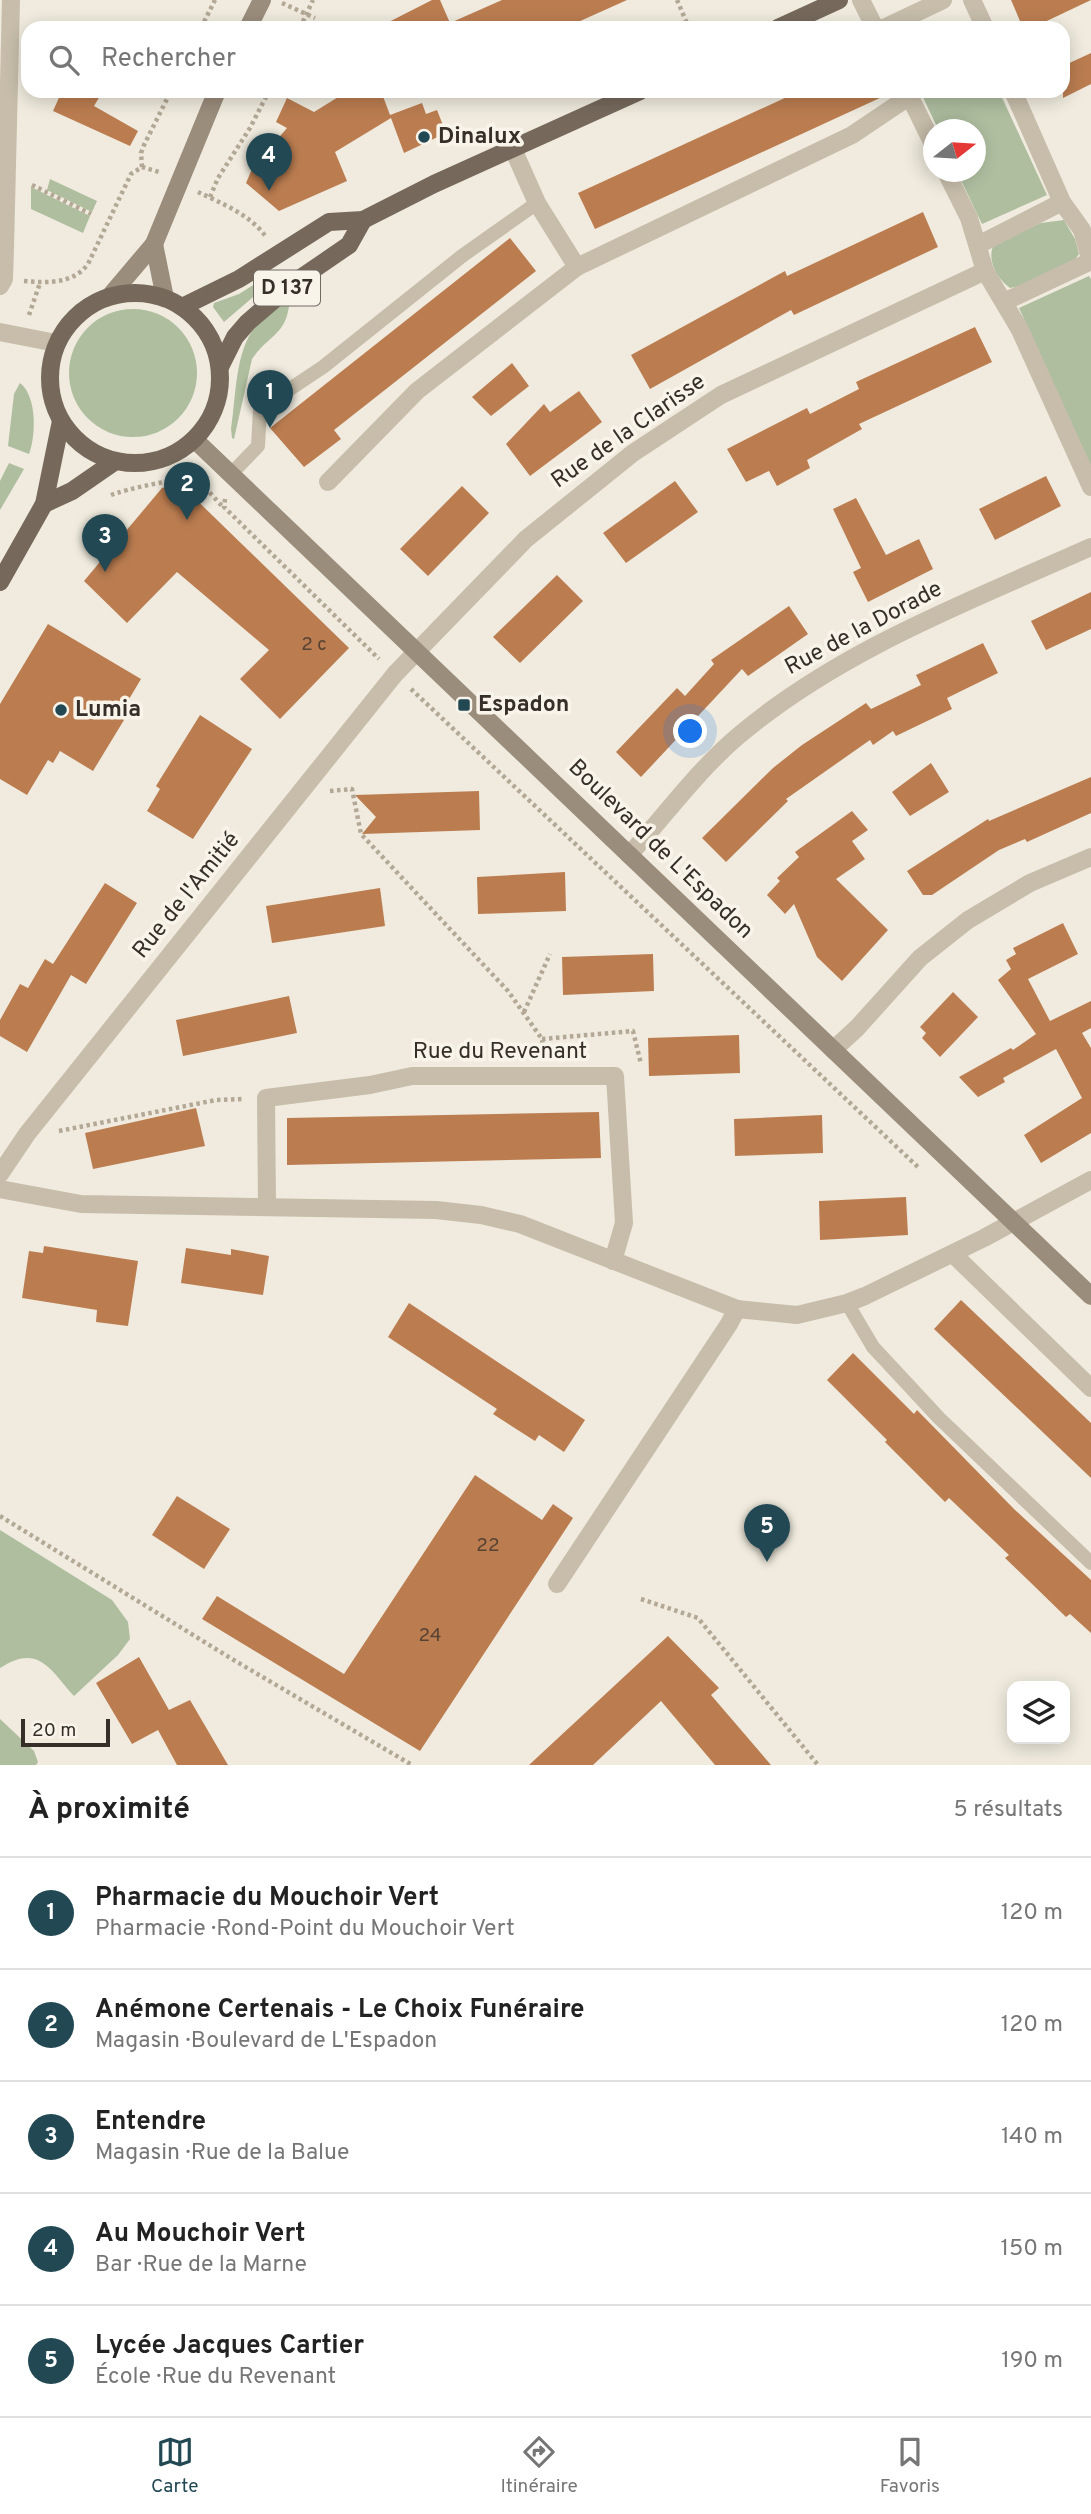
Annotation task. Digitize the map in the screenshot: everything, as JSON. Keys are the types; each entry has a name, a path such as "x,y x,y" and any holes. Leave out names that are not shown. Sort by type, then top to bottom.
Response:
{"main road":[{"path":"793,21 839,0"},
{"name":"D 137","path":"182,307 239,279 330,222 363,220 625,98"},
{"name":"D 137","path":"220,366 235,337 248,322 295,282 349,245 363,220"},
{"path":"147,293 182,307 196,318 207,333 220,366 219,393 211,419 195,440 177,453 157,461 136,464 114,462 93,453 75,440 61,421 50,395 50,367 56,343 70,323 88,306 110,296 147,293"},
{"path":"0,582 44,504 61,421"},
{"path":"44,504 72,491 114,462"}],"street":[{"path":"0,286 4,279 11,0"},
{"path":"252,21 262,0"},
{"path":"861,0 872,21"},
{"path":"899,21 943,0"},
{"path":"972,0 982,21"},
{"path":"110,296 154,244 214,98"},
{"path":"328,482 417,391 577,267 852,135 903,98"},
{"path":"910,98 923,125"},
{"path":"1004,302 1091,262 1087,228 1062,202 1016,98"},
{"path":"513,149 537,203 577,267"},
{"path":"950,182 978,244 985,271 1020,330 1091,487"},
{"path":"978,244 1062,202"},
{"path":"154,244 165,298"},
{"name":"Rue de la Clarisse","path":"416,652 526,538 633,453 721,395 985,271"},
{"path":"0,332 56,343"},
{"name":"Boulevard de L'Espadon","path":"195,440 1091,1296"},
{"name":"Rue de la Dorade","path":"629,855 736,738 789,697 852,659 931,619 1091,547"},
{"name":"Rue de l'Amitié","path":"0,1174 27,1134 302,794 395,674 416,652"},
{"path":"833,1050 857,1028 920,958 968,920 1030,883 1091,856"},
{"name":"Rue du Revenant","path":"266,1098 370,1085 412,1076 615,1076 624,1223 612,1261"},
{"path":"266,1098 267,1206"},
{"path":"0,1189 81,1204 436,1210 481,1215 520,1224 737,1309 797,1315 847,1303 953,1254 1091,1180"},
{"path":"953,1254 1091,1388"},
{"path":"557,1584 737,1309"}],"lane":[{"path":"231,474 258,446 260,410 323,367 452,264 537,203"},
{"path":"847,1303 873,1347 930,1408 1091,1563"}],"path":[{"path":"204,21 215,0"},
{"path":"275,0 315,18"},
{"path":"303,21 313,0"},
{"path":"677,0 685,21"},
{"path":"142,167 141,153 167,98"},
{"path":"210,197 218,178 265,98"},
{"path":"32,184 91,214"},
{"path":"22,335 40,283"},
{"path":"224,507 231,474"},
{"path":"106,498 131,489 195,480 395,674 922,1171"},
{"path":"302,794 352,789 361,834 508,991 542,1039 546,1077"},
{"path":"524,1013 550,954"},
{"path":"542,1039 633,1031 641,1064"},
{"path":"27,1134 77,1129 216,1100 266,1098"},
{"path":"0,1516 412,1765"},
{"path":"641,1599 698,1618 818,1765"}],"green space":[{"path":"923,98 1002,98 1047,195 982,224 962,182 986,182 986,119 933,119"},
{"path":"50,179 97,201 92,212 47,190"},
{"path":"31,187 90,216 83,233 31,209"},
{"path":"1064,220 1075,239 1079,254 1073,261 1058,273 1039,281 1010,288 1005,284 992,263 994,244 1041,223"},
{"path":"277,270 280,274 224,322 213,307 214,303 239,294"},
{"path":"1089,276 1091,279 1091,466 1019,308"},
{"path":"290,298 282,327 252,359 234,439 231,429 237,375 248,337 259,323"},
{"path":"133,309 157,314 178,328 192,349 197,373 192,397 178,418 157,432 133,437 109,432 88,418 74,397 69,373 74,349 88,328 109,314"},
{"path":"20,383 30,397 34,416 29,454 8,446 14,394"},
{"path":"9,463 24,469 0,510 0,481"},
{"path":"0,1530 112,1600 128,1622 130,1639 118,1655 74,1696 42,1662 24,1658 0,1668"},
{"path":"0,1719 34,1751 38,1762 36,1765 0,1765"}],"building":[{"path":"432,0 440,0 449,21 391,21"},
{"path":"502,0 627,0 580,21 455,21"},
{"path":"1011,0 1091,0 1047,21 1020,21"},
{"path":"1091,53 1091,84 1070,94 1070,63"},
{"path":"59,98 99,98 94,106 138,131 130,146 53,111"},
{"path":"287,98 314,112 337,98 384,98 390,115 422,103 426,114 437,110 446,133 404,153 391,118 335,152 347,181 279,211 246,183 252,169 287,128 276,122"},
{"path":"785,98 880,98 595,229 578,193"},
{"path":"923,212 938,247 794,315 791,310 650,389 631,355 785,271 787,276"},
{"path":"510,238 536,271 334,430 341,439 304,467 270,428"},
{"path":"975,327 992,362 859,424 862,429 807,460 810,468 777,486 769,471 746,482 727,449 807,408 810,414 859,389 856,382"},
{"path":"512,363 529,386 491,416 472,397"},
{"path":"579,391 602,422 530,476 506,444 544,404 550,412"},
{"path":"1046,476 1061,506 995,540 979,509"},
{"path":"675,481 698,512 626,563 603,533"},
{"path":"179,483 349,648 280,719 240,679 269,650 177,572 127,623 84,581 162,488"},
{"path":"462,486 489,513 428,576 400,549"},
{"path":"856,498 886,555 919,539 933,569 868,602 853,572 861,568 833,509"},
{"path":"557,575 583,601 520,663 493,637"},
{"path":"1091,592 1091,629 1046,650 1031,621"},
{"path":"789,606 808,634 748,676 742,669 641,777 616,752 677,688 685,696 714,664 711,660"},
{"name":"Lumia","path":"48,624 141,679 119,716 124,720 93,771 60,751 53,763 48,760 27,795 0,779 0,704"},
{"path":"983,643 998,673 947,698 952,709 896,736 893,731 873,745 870,740 786,799 788,801 726,862 702,838 773,768 802,745 866,703 871,709 921,685 916,675"},
{"path":"200,715 252,749 193,839 147,811 160,789 156,786"},
{"path":"931,763 949,792 910,816 892,792"},
{"path":"1091,777 1091,813 1027,842 1025,839 999,850 932,895 923,895 907,871 988,819 989,821"},
{"path":"479,791 480,830 362,834 376,817 355,795"},
{"path":"852,811 868,830 852,841 865,859 836,879 888,930 842,981 817,957 794,904 785,914 767,895 780,881 777,878 799,857 795,852"},
{"path":"565,872 566,911 478,914 477,877"},
{"path":"105,883 137,903 86,984 71,975 27,1052 0,1036 0,1020 20,984 28,988 45,959 53,964"},
{"path":"380,888 385,926 272,943 266,906"},
{"path":"1063,923 1078,954 1028,979 1050,1021 1091,1001 1091,1028 1082,1033 1091,1048 1091,1133 1041,1163 1024,1135 1082,1098 1056,1049 1003,1078 1005,1082 978,1097 959,1077 1011,1048 1013,1050 1036,1034 998,980 1011,969 1006,960 1016,954 1013,948"},
{"path":"653,954 654,991 563,995 562,957"},
{"path":"953,992 978,1017 940,1057 922,1038 926,1033 920,1027"},
{"path":"289,996 297,1033 183,1056 176,1020"},
{"path":"739,1035 740,1073 649,1076 648,1038"},
{"path":"196,1108 205,1146 93,1169 85,1133"},
{"path":"599,1112 601,1158 287,1165 287,1118"},
{"path":"822,1115 823,1153 735,1156 734,1119"},
{"path":"906,1197 908,1235 820,1240 819,1201"},
{"path":"44,1246 138,1261 128,1326 96,1322 97,1310 22,1298 29,1251 43,1253"},
{"path":"186,1248 231,1255 231,1249 269,1256 263,1295 181,1283"},
{"path":"961,1300 1091,1423 1091,1478 934,1329"},
{"path":"409,1303 585,1420 564,1452 539,1435 535,1441 493,1414 497,1409 388,1337"},
{"path":"853,1353 914,1414 917,1410 1014,1509 1091,1580 1091,1633 1070,1614 1066,1617 1005,1558 1009,1555 949,1498 945,1502 827,1380"},
{"path":"475,1475 542,1520 553,1504 573,1518 420,1751 202,1619 217,1596 344,1674"},
{"path":"177,1496 230,1529 204,1569 152,1535"},
{"path":"668,1636 719,1688 711,1695 771,1765 715,1765 661,1701 593,1765 529,1765"},
{"path":"139,1657 169,1710 190,1700 228,1765 177,1765 158,1730 132,1744 96,1683"}],"place":[{"name":"Dinalux","path":"424,137"},
{"name":"Au Mouchoir Vert","path":"269,191"},
{"name":"Pharmacie du Mouchoir Vert","path":"270,428"},
{"name":"Anémone Certenais - Le Choix Funéraire","path":"187,520"},
{"name":"Entendre","path":"105,572"},
{"name":"Espadon","path":"464,705"},
{"name":"Lumia","path":"61,710"},
{"name":"Lycée Jacques Cartier","path":"767,1562"}]}
